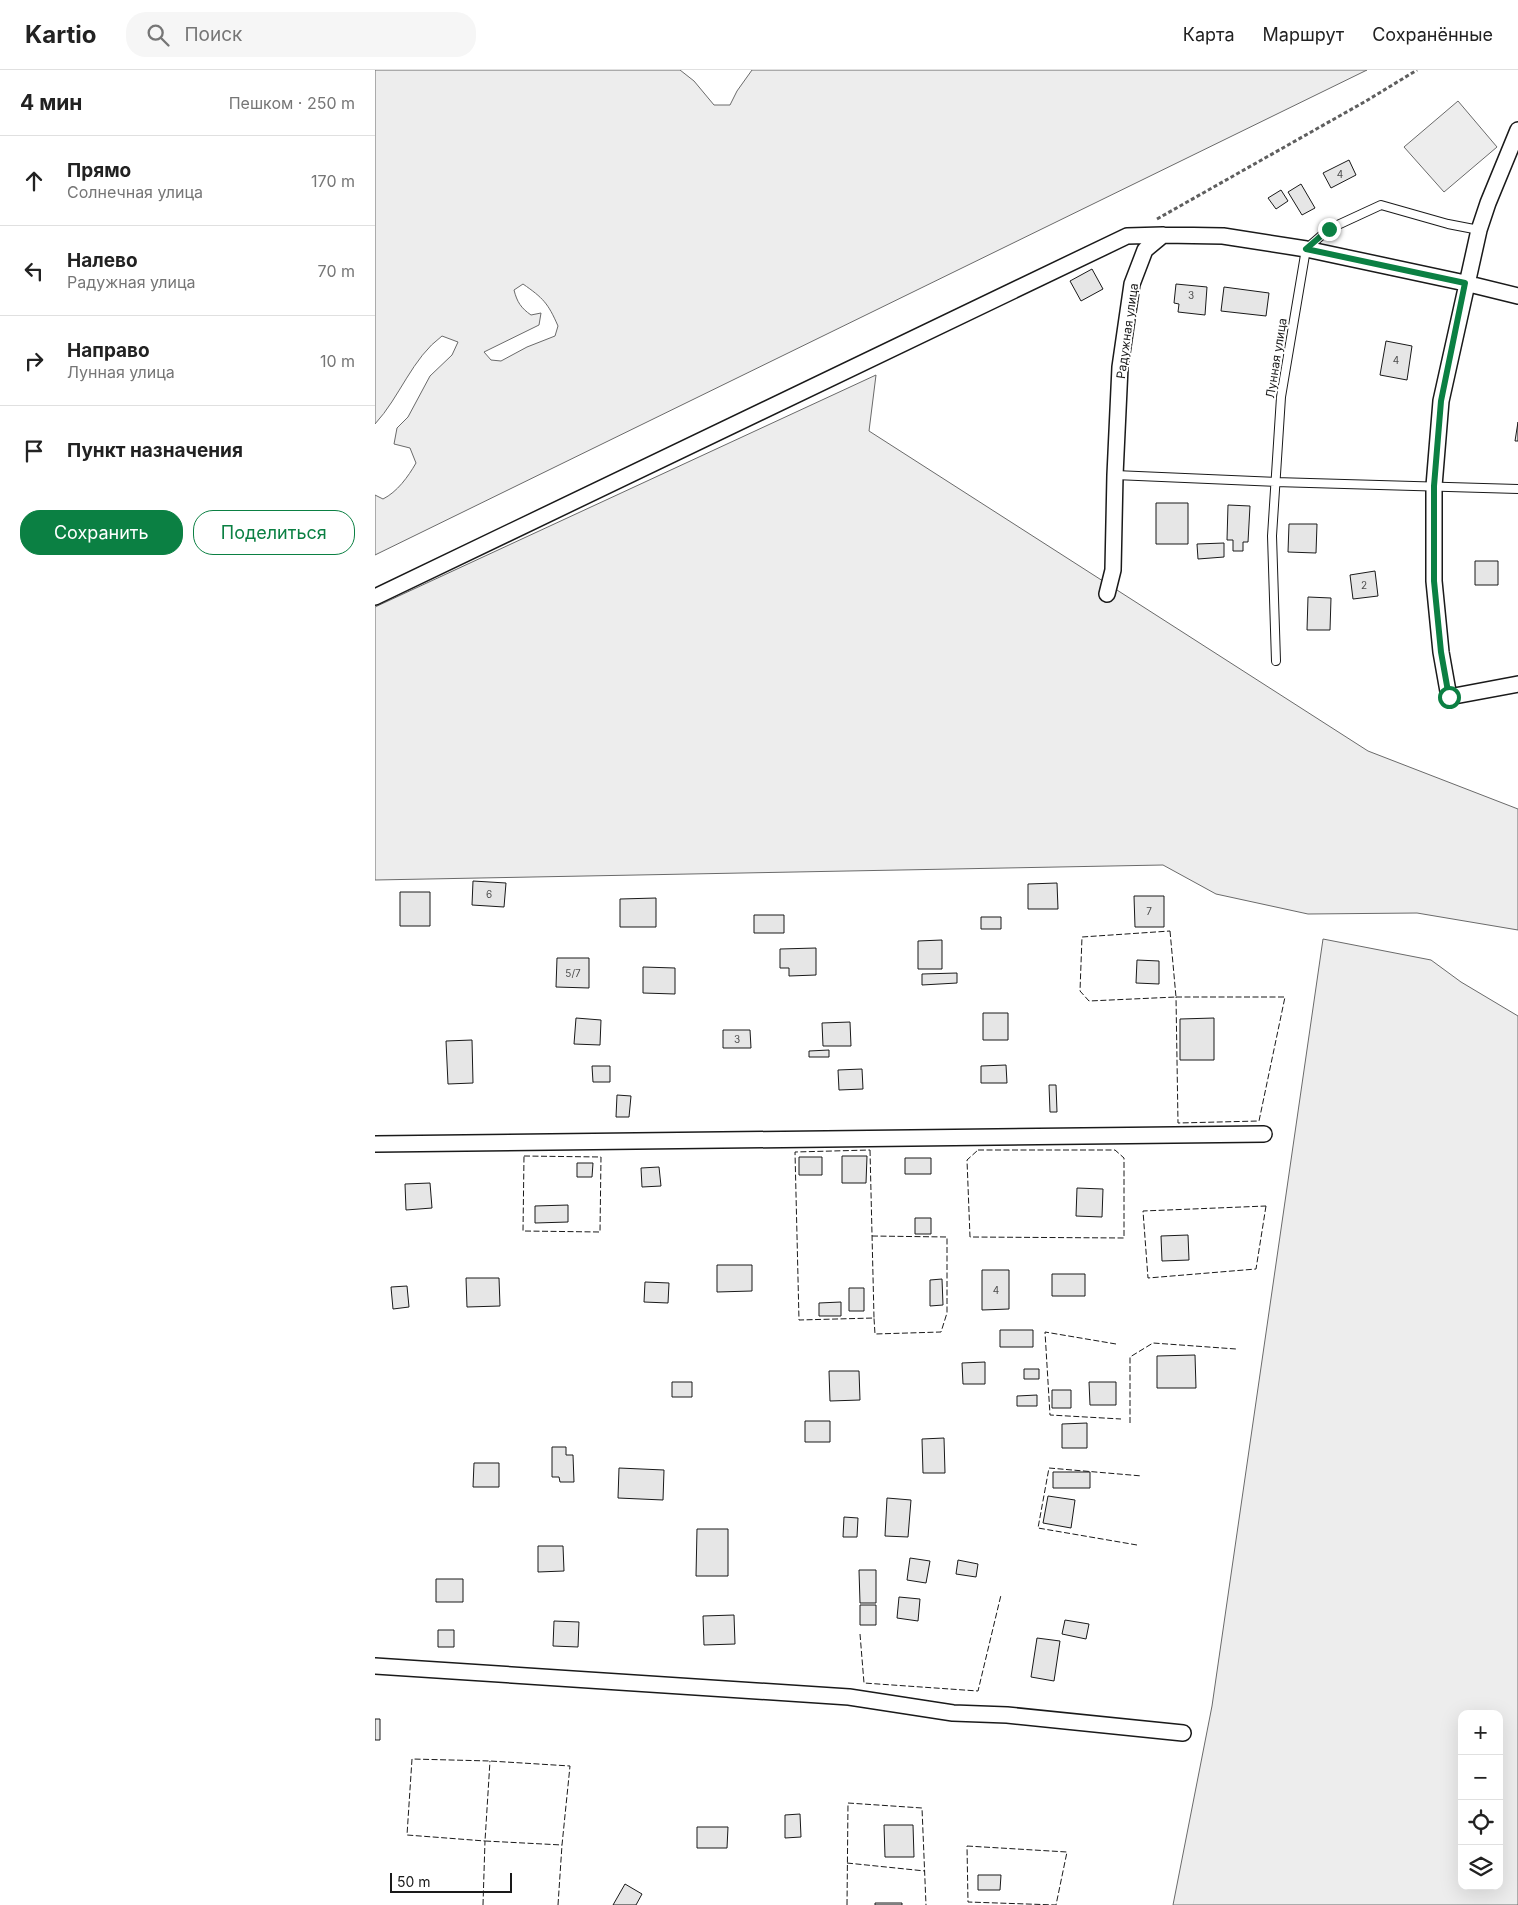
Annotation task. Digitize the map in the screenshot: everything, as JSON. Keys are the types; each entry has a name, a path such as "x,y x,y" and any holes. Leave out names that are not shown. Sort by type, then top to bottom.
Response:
{"street":[{"path":"1518,130 1488,203 1465,283 1441,401 1434,486 1434,581 1441,652 1449,697 1518,684"},
{"name":"Радужная улица","path":"1107,594 1113,570 1120,367 1132,284 1145,250 1163,235"},
{"path":"375,597 1127,236 1223,236 1306,249 1518,296"},
{"path":"375,1144 1264,1134"},
{"path":"375,1666 849,1697 953,1713 1007,1715 1183,1733"}],"lane":[{"path":"1306,249 1329,229 1381,205 1448,224 1479,230"},
{"name":"Лунная улица","path":"1276,661 1276,614 1272,536 1281,397 1306,249"},
{"path":"1115,474 1275,482 1518,489"}],"path":[{"path":"1153,222 1367,101 1417,70"}],"shaded area":[{"path":"375,70 680,70 694,81 714,105 730,105 737,91 752,70 1367,70 375,555 375,495 383,499 393,492 406,479 416,463 410,448 394,444 397,428 408,417 430,376 452,355 458,342 442,336 432,345 414,366 392,402 375,424","holes":["523,284 540,297 551,312 558,326 555,336 527,347 501,361 491,360 484,352 539,325 541,313 531,315 522,307 517,298 514,290"]},
{"path":"1458,101 1497,147 1444,192 1404,147"},
{"path":"876,375 869,431 1368,751 1518,809 1518,930 1417,913 1308,914 1216,894 1163,865 375,880 375,607"},
{"path":"1323,939 1431,960 1461,982 1518,1016 1518,1905 1173,1905 1212,1706"}],"building":[{"path":"1349,160 1356,175 1331,188 1323,173"},
{"path":"1301,184 1315,208 1302,215 1288,192"},
{"path":"1281,190 1288,201 1276,209 1268,198"},
{"path":"1092,269 1103,289 1081,301 1070,281"},
{"path":"1176,284 1207,287 1205,315 1178,312 1179,304 1174,303"},
{"path":"1224,287 1269,293 1266,316 1221,311"},
{"path":"1386,341 1412,346 1407,380 1380,375"},
{"path":"1518,422 1518,441 1515,441"},
{"path":"1156,503 1188,503 1188,544 1156,544"},
{"path":"1228,505 1250,506 1248,542 1243,542 1243,551 1233,551 1233,540 1227,540"},
{"path":"1289,524 1317,524 1316,553 1288,552"},
{"path":"1224,543 1224,557 1198,559 1197,544"},
{"path":"1475,561 1498,561 1498,585 1475,585"},
{"path":"1375,571 1378,596 1353,599 1350,575"},
{"path":"1308,597 1331,598 1330,630 1307,630"},
{"path":"473,881 506,883 504,907 472,905"},
{"path":"1057,883 1058,909 1028,909 1028,884"},
{"path":"400,892 430,892 430,926 400,926"},
{"path":"1134,896 1164,896 1164,927 1135,927"},
{"path":"656,898 656,927 620,927 620,899"},
{"path":"754,915 784,915 784,933 754,933"},
{"path":"981,917 1001,917 1001,929 981,929"},
{"path":"942,940 942,969 918,969 918,941"},
{"path":"816,948 816,975 789,976 789,968 780,968 780,949"},
{"path":"557,958 589,958 589,988 556,987"},
{"path":"1137,960 1159,961 1159,984 1136,983"},
{"path":"643,967 675,968 675,994 643,993"},
{"path":"957,973 957,983 922,985 922,974"},
{"path":"983,1013 1008,1013 1008,1040 983,1040"},
{"path":"576,1018 601,1020 600,1045 574,1044"},
{"path":"1214,1018 1214,1060 1180,1060 1180,1019"},
{"path":"850,1022 851,1046 823,1046 822,1023"},
{"path":"723,1030 750,1030 751,1048 723,1048"},
{"path":"472,1040 473,1083 448,1084 446,1041"},
{"path":"829,1050 829,1057 809,1057 809,1051"},
{"path":"1006,1065 1007,1083 981,1083 981,1066"},
{"path":"592,1066 610,1066 610,1082 593,1082"},
{"path":"862,1069 863,1089 839,1090 838,1070"},
{"path":"1049,1085 1056,1085 1057,1112 1050,1112"},
{"path":"617,1095 631,1096 629,1117 616,1117"},
{"path":"842,1156 867,1156 866,1183 842,1183"},
{"path":"799,1157 822,1157 822,1175 799,1175"},
{"path":"905,1158 931,1158 931,1174 905,1174"},
{"path":"577,1163 593,1163 592,1177 577,1177"},
{"path":"659,1167 661,1186 642,1187 641,1168"},
{"path":"430,1183 432,1208 406,1210 405,1184"},
{"path":"1077,1188 1103,1189 1102,1217 1076,1216"},
{"path":"568,1205 568,1222 535,1223 535,1206"},
{"path":"915,1218 931,1218 931,1234 915,1234"},
{"path":"1188,1235 1189,1260 1162,1261 1161,1236"},
{"path":"717,1265 752,1265 752,1291 717,1292"},
{"path":"982,1270 1009,1270 1009,1309 982,1310"},
{"path":"1052,1274 1085,1274 1085,1296 1052,1296"},
{"path":"466,1278 499,1278 500,1306 467,1307"},
{"path":"942,1279 943,1305 930,1306 930,1280"},
{"path":"645,1282 669,1283 668,1303 644,1302"},
{"path":"407,1286 409,1307 393,1309 391,1287"},
{"path":"849,1288 864,1288 864,1311 849,1311"},
{"path":"841,1302 841,1316 819,1316 819,1303"},
{"path":"1000,1330 1033,1330 1033,1347 1000,1347"},
{"path":"1195,1355 1196,1388 1157,1388 1157,1356"},
{"path":"985,1362 985,1384 963,1384 962,1363"},
{"path":"1024,1369 1039,1369 1039,1379 1024,1379"},
{"path":"829,1371 859,1371 860,1400 830,1401"},
{"path":"672,1382 692,1382 692,1397 672,1397"},
{"path":"1089,1382 1116,1382 1116,1405 1090,1405"},
{"path":"1052,1390 1071,1390 1071,1408 1052,1408"},
{"path":"1037,1395 1037,1406 1017,1406 1017,1396"},
{"path":"805,1421 830,1421 830,1442 805,1442"},
{"path":"1087,1423 1087,1448 1062,1448 1062,1424"},
{"path":"944,1438 945,1473 923,1473 922,1439"},
{"path":"552,1447 566,1447 566,1455 573,1455 574,1482 560,1482 559,1477 552,1477"},
{"path":"474,1463 499,1463 499,1487 473,1487"},
{"path":"619,1468 664,1470 663,1500 618,1498"},
{"path":"1053,1472 1090,1472 1090,1488 1053,1488"},
{"path":"1048,1496 1075,1500 1071,1528 1043,1523"},
{"path":"887,1498 911,1500 908,1537 885,1536"},
{"path":"844,1517 858,1518 857,1537 843,1537"},
{"path":"697,1529 728,1529 728,1576 696,1576"},
{"path":"538,1546 563,1546 564,1571 538,1572"},
{"path":"910,1558 930,1561 926,1583 907,1580"},
{"path":"958,1560 978,1564 976,1577 956,1574"},
{"path":"859,1570 876,1570 876,1603 860,1603"},
{"path":"436,1579 463,1579 463,1602 436,1602"},
{"path":"899,1597 920,1599 918,1621 897,1618"},
{"path":"860,1605 876,1605 876,1625 860,1625"},
{"path":"734,1615 735,1644 704,1645 703,1616"},
{"path":"1065,1620 1089,1624 1086,1639 1062,1634"},
{"path":"554,1621 579,1622 578,1647 553,1646"},
{"path":"438,1630 454,1630 454,1647 438,1647"},
{"path":"1037,1638 1060,1641 1054,1681 1031,1677"},
{"path":"375,1719 380,1719 380,1740 375,1740"},
{"path":"800,1814 801,1837 785,1838 785,1815"},
{"path":"884,1825 913,1825 914,1857 885,1857"},
{"path":"697,1827 728,1827 727,1848 697,1848"},
{"path":"978,1875 1001,1875 1000,1890 978,1890"},
{"path":"625,1884 642,1894 636,1905 613,1905"},
{"path":"875,1903 902,1903 902,1905 875,1905"}],"fence":[{"path":"1170,931 1176,997 1089,1001 1080,991 1082,937 1170,931"},
{"path":"1176,997 1285,997 1259,1121 1178,1123 1176,997"},
{"path":"870,1150 874,1318 799,1320 795,1152 870,1150"},
{"path":"978,1150 1115,1150 1124,1158 1124,1238 970,1237 967,1160 978,1150"},
{"path":"524,1156 601,1157 600,1232 523,1231 524,1156"},
{"path":"1266,1206 1256,1269 1148,1278 1143,1211 1266,1206"},
{"path":"872,1236 947,1237 947,1313 941,1332 875,1334 874,1318"},
{"path":"1116,1344 1045,1332 1050,1415 1121,1419"},
{"path":"1130,1423 1130,1357 1153,1343 1236,1349"},
{"path":"1137,1545 1038,1528 1049,1468 1142,1476"},
{"path":"860,1634 864,1683 978,1691 1001,1595"},
{"path":"483,1905 485,1841 407,1835 412,1759 490,1761 570,1766 562,1845 485,1841 490,1761"},
{"path":"847,1905 848,1803 922,1808 926,1905"},
{"path":"558,1905 562,1845"},
{"path":"967,1846 1067,1852 1056,1905 968,1902 967,1846"},
{"path":"847,1863 925,1871"}],"route":[{"path":"1329,229 1306,249 1465,283 1441,401 1434,486 1434,581 1441,652 1449,697"}]}
